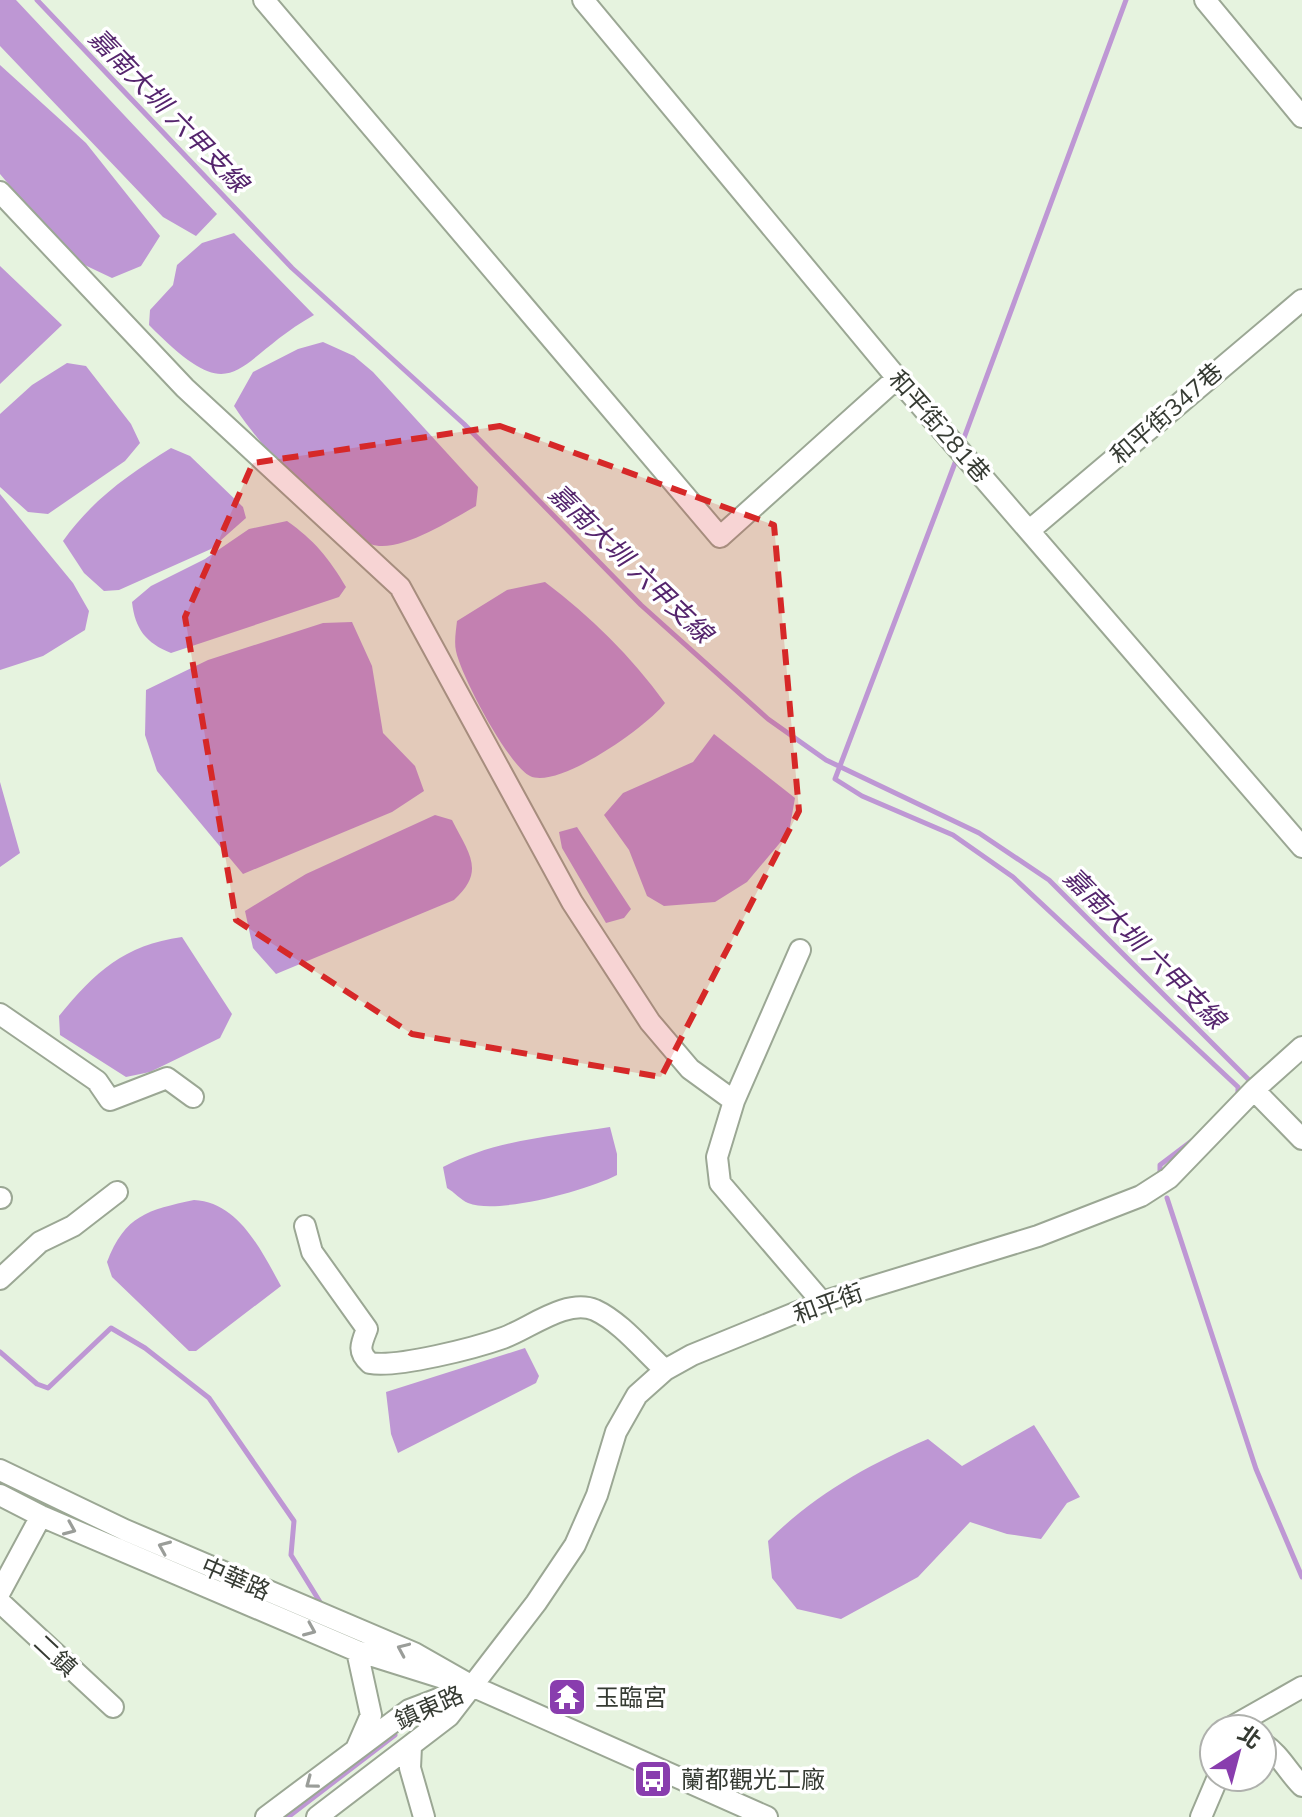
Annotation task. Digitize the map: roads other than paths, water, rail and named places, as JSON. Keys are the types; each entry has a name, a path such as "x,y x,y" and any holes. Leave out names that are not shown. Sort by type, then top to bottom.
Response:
{"street":[{"path":"264,0 720,537 897,378"},
{"name":"和平街281巷","path":"583,0 897,378 1031,529 1302,847"},
{"path":"1205,0 1302,117"},
{"path":"0,192 185,388 400,587 572,902 650,1022 690,1069 734,1101"},
{"name":"和平街347巷","path":"1031,529 1302,300"},
{"path":"800,950 734,1101 717,1157 720,1183 822,1302"},
{"path":"0,1014 97,1081 110,1100 161,1078 167,1078 193,1097"},
{"name":"和平街","path":"472,1686 536,1603 575,1545 597,1495 616,1432 637,1395 665,1370 692,1355 822,1302 1038,1236 1141,1196 1169,1178 1254,1090 1302,1047"},
{"path":"1254,1090 1302,1139"},
{"path":"0,1279 40,1242 73,1226 117,1192"},
{"path":"305,1226 312,1252 367,1329 360,1347 370,1363 444,1355 505,1338 551,1316 581,1308 592,1309 610,1320 665,1370"},
{"name":"中華路","path":"0,1470 125,1530 414,1653 472,1686 732,1809 767,1817"},
{"name":"中華路","path":"0,1495 41,1516 357,1651 407,1669 472,1686"},
{"path":"0,1592 41,1516"},
{"name":"二鎮","path":"0,1602 113,1707"},
{"path":"357,1651 371,1715 357,1748"},
{"name":"鎮東路","path":"317,1817 449,1716 472,1686"},
{"name":"鎮東路","path":"266,1817 409,1710 472,1686"},
{"path":"1256,1713 1302,1687"},
{"path":"411,1746 410,1768 420,1816"},
{"path":"1278,1752 1287,1771 1302,1786"},
{"path":"1201,1817 1211,1793"}],"waterway":[{"name":"嘉南大圳 六甲支線","path":"37,0 292,268 464,424 641,605 768,719 826,760 979,833 1049,880 1252,1083"},
{"path":"961,446 1126,0"},
{"path":"958,455 835,779 862,796 953,835 1013,877 1238,1087 1238,1097"},
{"path":"1160,1174 1160,1165 1193,1140"},
{"path":"1167,1198 1256,1469 1302,1577"},
{"path":"0,1352 37,1384 48,1388 111,1328 145,1348 209,1398 294,1521 291,1555 320,1602"},
{"path":"288,1817 395,1735"}],"place":[{"name":"玉臨宮","path":"567,1697"},
{"name":"蘭都觀光工廠","path":"653,1779"}]}
